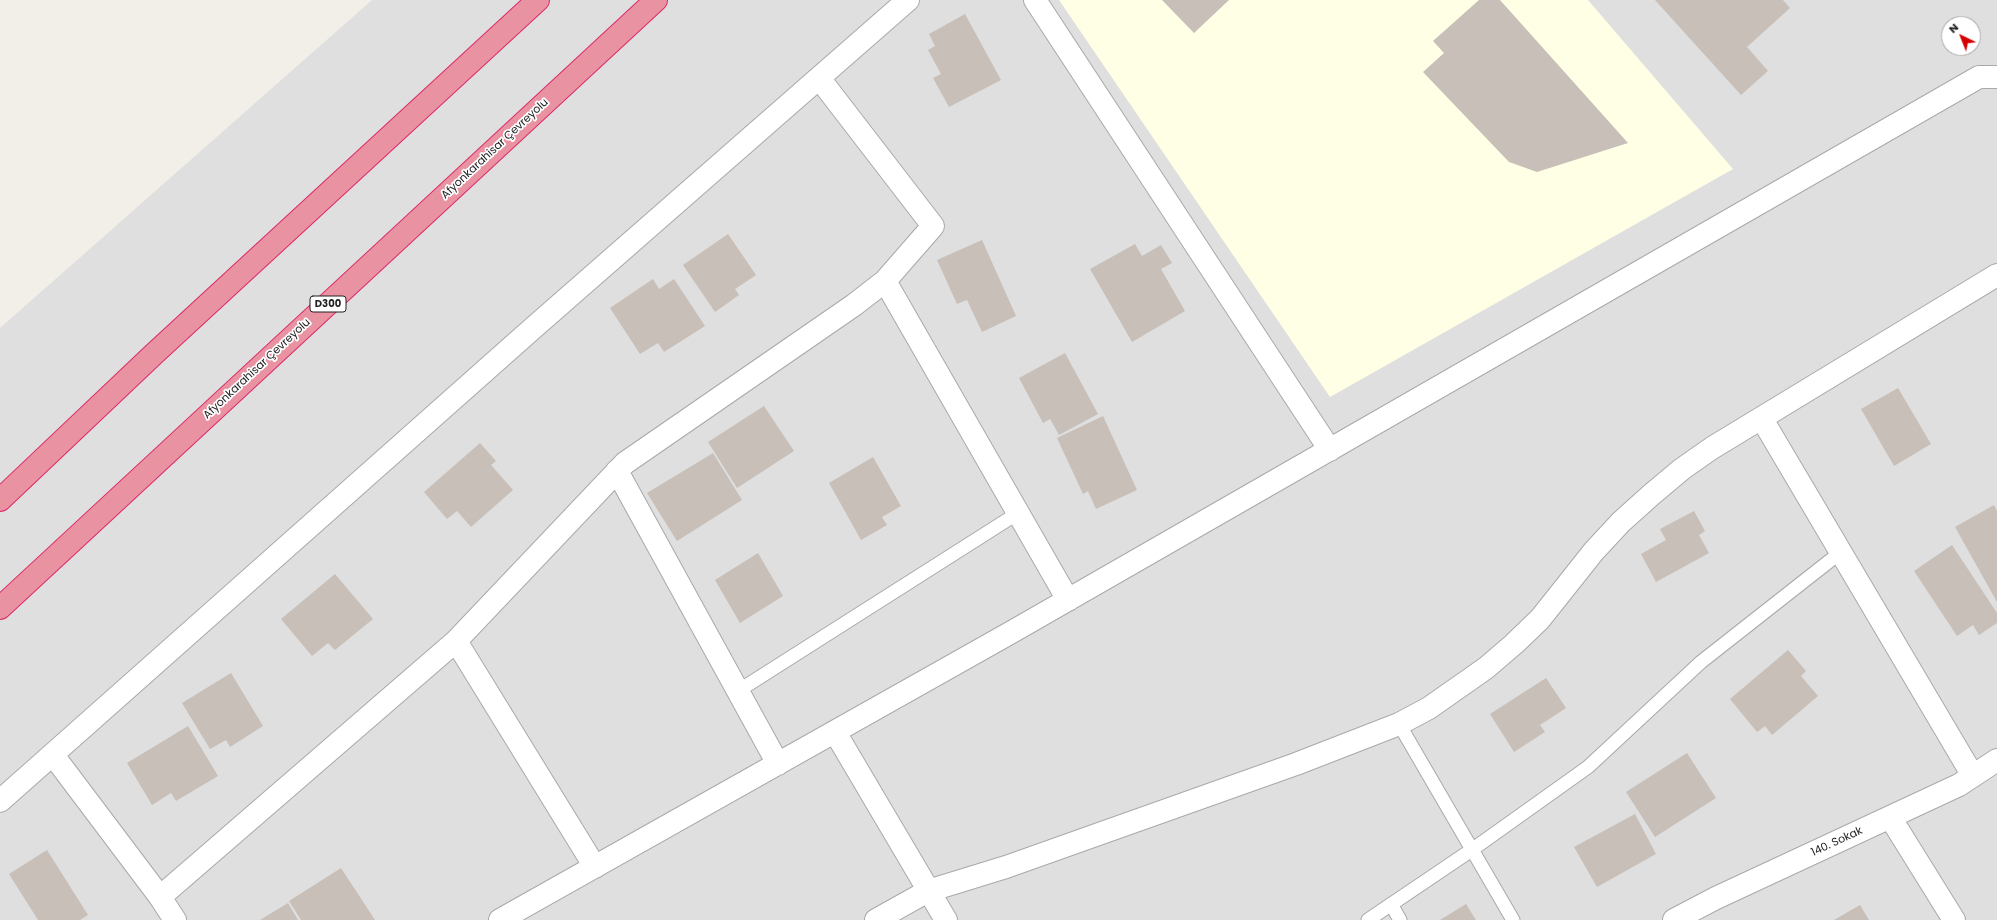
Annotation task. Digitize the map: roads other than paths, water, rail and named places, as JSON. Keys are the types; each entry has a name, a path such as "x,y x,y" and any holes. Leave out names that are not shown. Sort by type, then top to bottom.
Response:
{"highway":[{"path":"0,500 155,353 538,0"},
{"name":"Afyonkarahisar Çevreyolu","path":"0,608 656,0"}],"street":[{"path":"0,802 526,334 908,0"},
{"path":"1035,0 1330,450"},
{"path":"500,920 1068,600 1979,77 1997,76"},
{"path":"160,897 456,641 625,463 854,305 885,281 933,226 819,78"},
{"path":"876,920 928,891 1006,867 1296,764 1399,724 1458,689 1514,644 1540,619 1594,551 1621,522 1651,494 1706,453 1997,275"},
{"path":"885,281 1068,600"},
{"path":"1762,419 1973,776"},
{"path":"617,471 778,764"},
{"path":"456,641 595,867"},
{"path":"835,732 946,920"},
{"path":"53,755 160,897 175,920"},
{"name":"140. Sokak","path":"1674,920 1716,898 1959,785 1997,760"},
{"path":"1890,817 1954,920"}],"lane":[{"path":"738,691 1018,513"},
{"path":"1368,920 1473,850 1588,767 1701,662 1841,552"},
{"path":"1399,724 1513,920"},
{"path":"1391,904 1400,920"}]}
